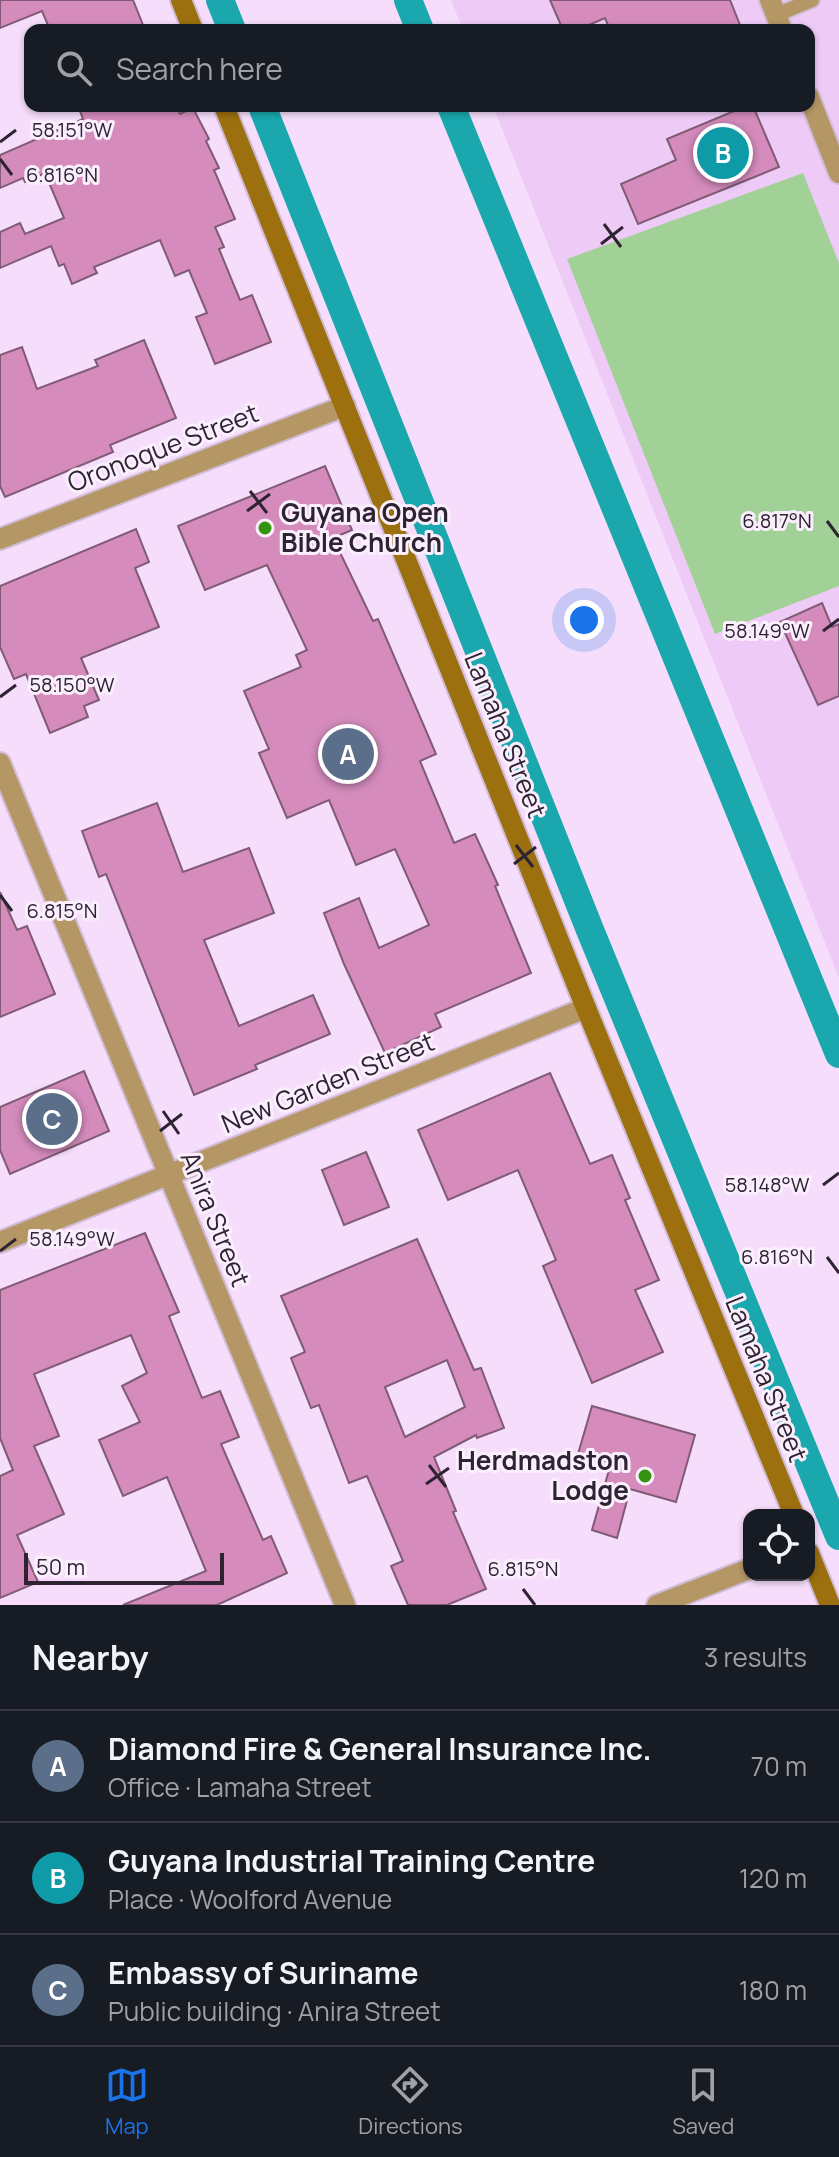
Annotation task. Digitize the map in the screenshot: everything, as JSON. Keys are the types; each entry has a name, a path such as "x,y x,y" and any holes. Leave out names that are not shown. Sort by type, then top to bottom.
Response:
{"street":[{"path":"181,0 191,24"},
{"name":"Lamaha Street","path":"226,112 586,1008 792,1509"},
{"path":"815,112 839,173"},
{"name":"Oronoque Street","path":"0,539 345,406"},
{"name":"Anira Street","path":"0,763 345,1605"},
{"name":"New Garden Street","path":"0,1242 586,1008"},
{"path":"815,1568 830,1605"},
{"path":"657,1605 743,1571"}],"lane":[{"path":"776,15 812,0"}],"shaded area":[{"path":"451,0 839,0 839,978 495,112 815,112 815,24 461,24"}],"green space":[{"path":"803,173 839,263 839,586 715,634 567,259"}],"building":[{"path":"0,0 133,0 143,24 47,24 42,11 0,28"},
{"path":"550,0 730,0 740,24 608,24 605,18 591,24 560,24"},
{"path":"80,112 195,112 209,139 206,141 219,168 214,170 235,219 215,227 224,247 219,249 240,300 252,295 271,342 215,364 196,317 207,313 189,270 175,276 160,240 94,267 97,273 72,284 64,264 59,266 51,246 0,268 0,232 20,223 25,234 64,218 45,173 0,188 0,155 83,119"},
{"path":"732,112 756,112 779,167 638,224 621,184 676,160 667,139"},
{"path":"144,340 176,418 110,445 113,452 5,497 0,486 0,355 22,347 37,389 98,366 95,360"},
{"path":"325,466 352,530 333,538 373,621 378,619 436,754 420,761 454,843 475,834 531,973 435,1014 441,1027 385,1053 324,913 359,898 379,948 429,925 395,849 356,865 329,800 287,818 259,753 269,749 244,691 301,667 296,655 307,650 267,565 205,590 178,526"},
{"path":"136,529 149,562 135,568 159,627 81,658 99,700 84,706 88,717 50,733 26,674 14,679 0,647 0,586"},
{"path":"822,603 832,627 839,624 839,696 818,705 780,622"},
{"path":"157,803 183,872 249,848 274,913 204,940 239,1026 313,995 330,1034 255,1065 257,1069 194,1095 106,874 99,877 82,831"},
{"path":"0,892 17,930 27,926 55,994 0,1017"},
{"path":"84,1071 109,1131 10,1174 0,1150 0,1107"},
{"path":"550,1073 590,1164 612,1155 630,1198 625,1200 659,1280 635,1290 663,1352 592,1383 543,1266 556,1260 518,1170 448,1200 418,1130"},
{"path":"366,1152 389,1207 344,1225 322,1170"},
{"path":"145,1233 179,1312 169,1316 202,1398 220,1391 239,1437 221,1444 263,1540 271,1536 287,1573 217,1605 123,1605 206,1571 167,1477 123,1496 99,1440 140,1422 122,1386 147,1373 131,1335 34,1374 59,1436 34,1446 64,1514 17,1535 38,1582 0,1598 0,1476 13,1470 0,1438 0,1290"},
{"path":"417,1239 474,1370 481,1368 504,1428 477,1438 476,1435 434,1457 456,1511 453,1512 486,1589 447,1605 408,1605 391,1566 403,1561 367,1476 349,1483 319,1405 311,1408 291,1358 305,1352 281,1296","holes":["447,1360 465,1407 405,1437 385,1387"]},
{"name":"Herdmadston Lodge","path":"592,1406 695,1435 676,1502 630,1489 617,1538 592,1530 611,1463 578,1454"}],"waterway":[{"path":"220,0 230,24"},
{"path":"408,0 418,24"},
{"path":"264,112 590,930 839,1536"},
{"path":"453,112 839,1054"}],"place":[{"name":"Guyana Industrial Training Centre","path":"723,153"},
{"name":"Guyana Open Bible Church","path":"265,528"},
{"name":"Diamond Fire & General Insurance Inc.","path":"348,754"},
{"name":"Embassy of Suriname","path":"52,1119"},
{"name":"Herdmadston Lodge","path":"645,1476"}]}
